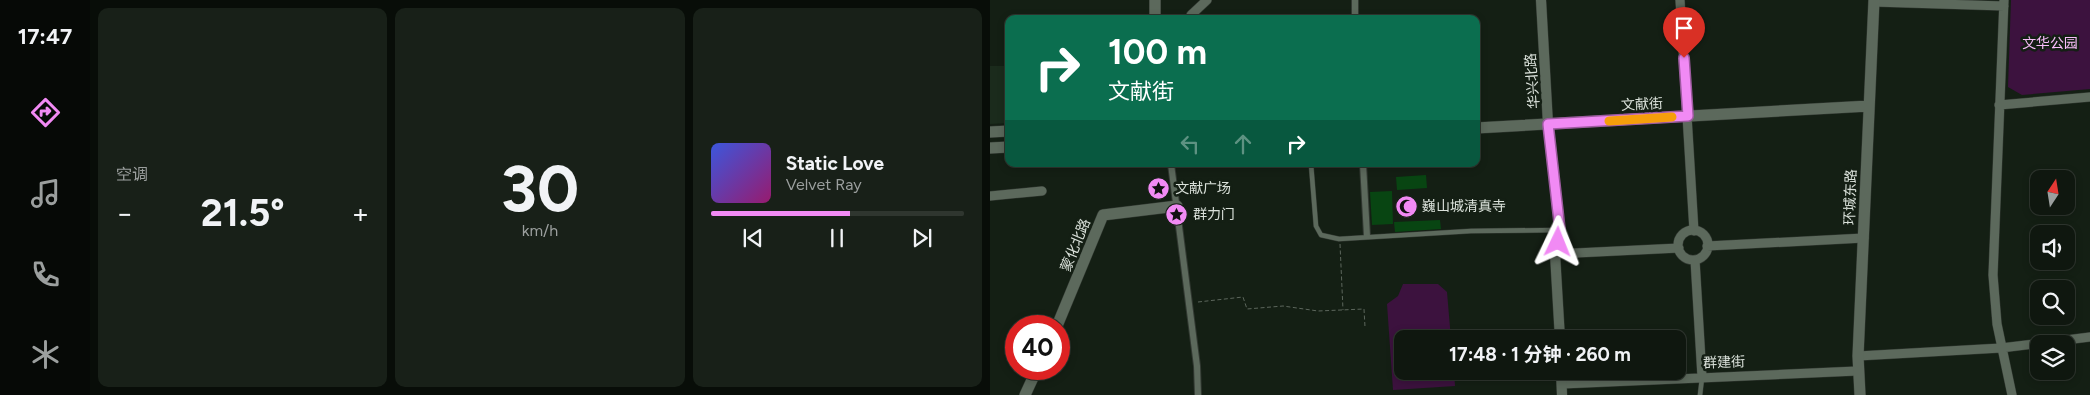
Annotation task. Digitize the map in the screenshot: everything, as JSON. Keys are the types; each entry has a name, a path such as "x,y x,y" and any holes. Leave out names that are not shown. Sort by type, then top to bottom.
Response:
{"main road":[{"path":"1155,0 1155,15"},
{"name":"环城东路","path":"1860,395 1857,370 1874,1"},
{"name":"文献街","path":"1480,128 1869,106"},
{"path":"990,132 1005,131"},
{"path":"990,148 1005,147"},
{"name":"蒙化北路","path":"1062,315 1103,215 1177,206"},
{"path":"1025,395 1032,380"}],"street":[{"path":"1191,15 1207,0"},
{"path":"1355,0 1355,15"},
{"name":"华兴北路","path":"1541,0 1548,124 1560,230 1555,254 1559,330"},
{"path":"1680,0 1694,231"},
{"path":"1874,1 2004,3 1993,250 1994,299 2001,348 2012,395"},
{"path":"1999,105 2090,97"},
{"path":"1171,167 1197,366 1198,395"},
{"path":"1363,167 1367,236"},
{"path":"990,196 1042,191"},
{"path":"1694,231 1702,234 1708,246 1705,254 1695,260 1686,258 1678,248 1682,235 1694,231"},
{"path":"1708,246 1864,238"},
{"path":"1555,254 1678,248"},
{"path":"1695,260 1702,377"},
{"path":"1858,356 2001,348 2090,337"},
{"name":"群建街","path":"1562,384 1857,370"},
{"path":"1562,380 1562,395"}],"lane":[{"path":"1311,167 1318,232 1339,239 1471,231 1560,230"},
{"path":"1700,395 1702,377"}],"path":[{"path":"1339,239 1344,310"},
{"path":"1189,303 1243,297 1247,309 1282,306 1318,311 1364,309 1365,326"}],"shaded area":[{"path":"990,66 1005,66 1005,123 990,124"}],"green space":[{"name":"文华公园","path":"2011,0 2090,0 2090,89 2022,95 2008,87"},
{"path":"1403,284 1438,284 1447,292 1450,330 1394,330 1394,380 1455,380 1455,386 1393,390 1387,304 1398,296"}],"building":[{"path":"1426,175 1427,188 1397,190 1396,177"},
{"path":"1392,191 1393,224 1372,225 1370,192"},
{"path":"1440,220 1441,229 1395,232 1394,222"}],"slow traffic":[{"path":"1609,121 1672,117"}],"place":[{"name":"文献广场","path":"1159,188"},
{"name":"巍山城清真寺","path":"1406,206"},
{"name":"群力门","path":"1177,214"}],"route":[{"path":"1558,242 1560,230 1548,124 1688,116 1684,58"}]}
